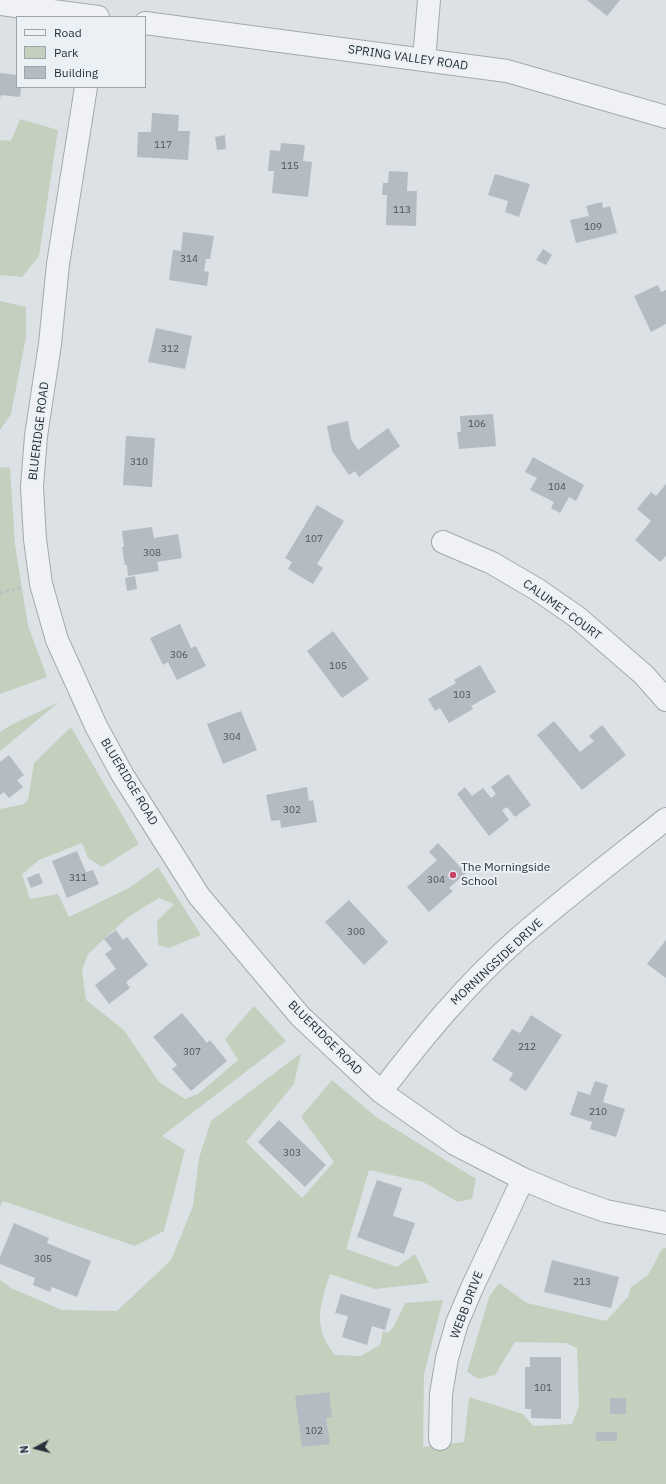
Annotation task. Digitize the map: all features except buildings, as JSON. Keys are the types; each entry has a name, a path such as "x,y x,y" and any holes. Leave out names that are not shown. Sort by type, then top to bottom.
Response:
{"street":[{"path":"424,60 429,0"},
{"path":"0,4 90,16"},
{"name":"SPRING VALLEY ROAD","path":"146,23 507,71 666,117"},
{"name":"BLUERIDGE ROAD","path":"86,88 58,264 50,344 36,436 32,487 35,539 41,584 57,640 96,726 122,774 199,896 300,1016 381,1092 455,1144 523,1179 566,1197 606,1211 666,1223"},
{"name":"CALUMET COURT","path":"443,542 492,563 538,590 577,617 644,675 666,700"},
{"name":"MORNINGSIDE DRIVE","path":"381,1092 421,1040 459,996 519,937 666,819"},
{"name":"WEBB DRIVE","path":"440,1440 441,1394 447,1358 457,1323 523,1179"}],"green space":[{"path":"20,119 58,130 39,256 22,277 0,275 0,140 11,141"},
{"path":"0,301 26,307 26,337 11,414 0,430"},
{"path":"0,467 10,468 15,545 28,626 47,677 0,694"},
{"path":"59,702 0,751 0,732 11,725"},
{"path":"71,727 139,844 102,867 88,858 82,843 39,860 22,874 30,899 58,894 69,917 129,888 158,867 201,935 169,948 158,945 157,921 174,904 159,898 128,917 88,954 82,970 86,1000 124,1030 159,1082 185,1099 198,1094 238,1060 225,1039 254,1006 286,1041 162,1136 185,1150 164,1231 135,1246 3,1201 0,1207 0,809 24,804 28,800 34,763"},
{"path":"301,1053 294,1084 246,1142 302,1198 334,1162 301,1117 332,1080 376,1117 476,1179 472,1199 458,1202 423,1182 369,1170 346,1249 397,1267 415,1254 429,1283 375,1289 330,1274 323,1296 320,1316 323,1335 335,1355 361,1356 380,1345 383,1331 388,1333 394,1326 405,1303 443,1300 424,1374 423,1447 464,1442 469,1397 523,1414 533,1426 572,1424 579,1406 577,1348 566,1343 515,1342 495,1375 479,1379 467,1372 489,1297 499,1283 527,1303 606,1321 628,1297 631,1287 648,1275 662,1249 666,1248 666,1484 0,1484 0,1280 11,1288 62,1310 117,1311 171,1260 193,1206 199,1158 211,1121"}],"place":[{"name":"The Morningside School","path":"453,875"}]}
